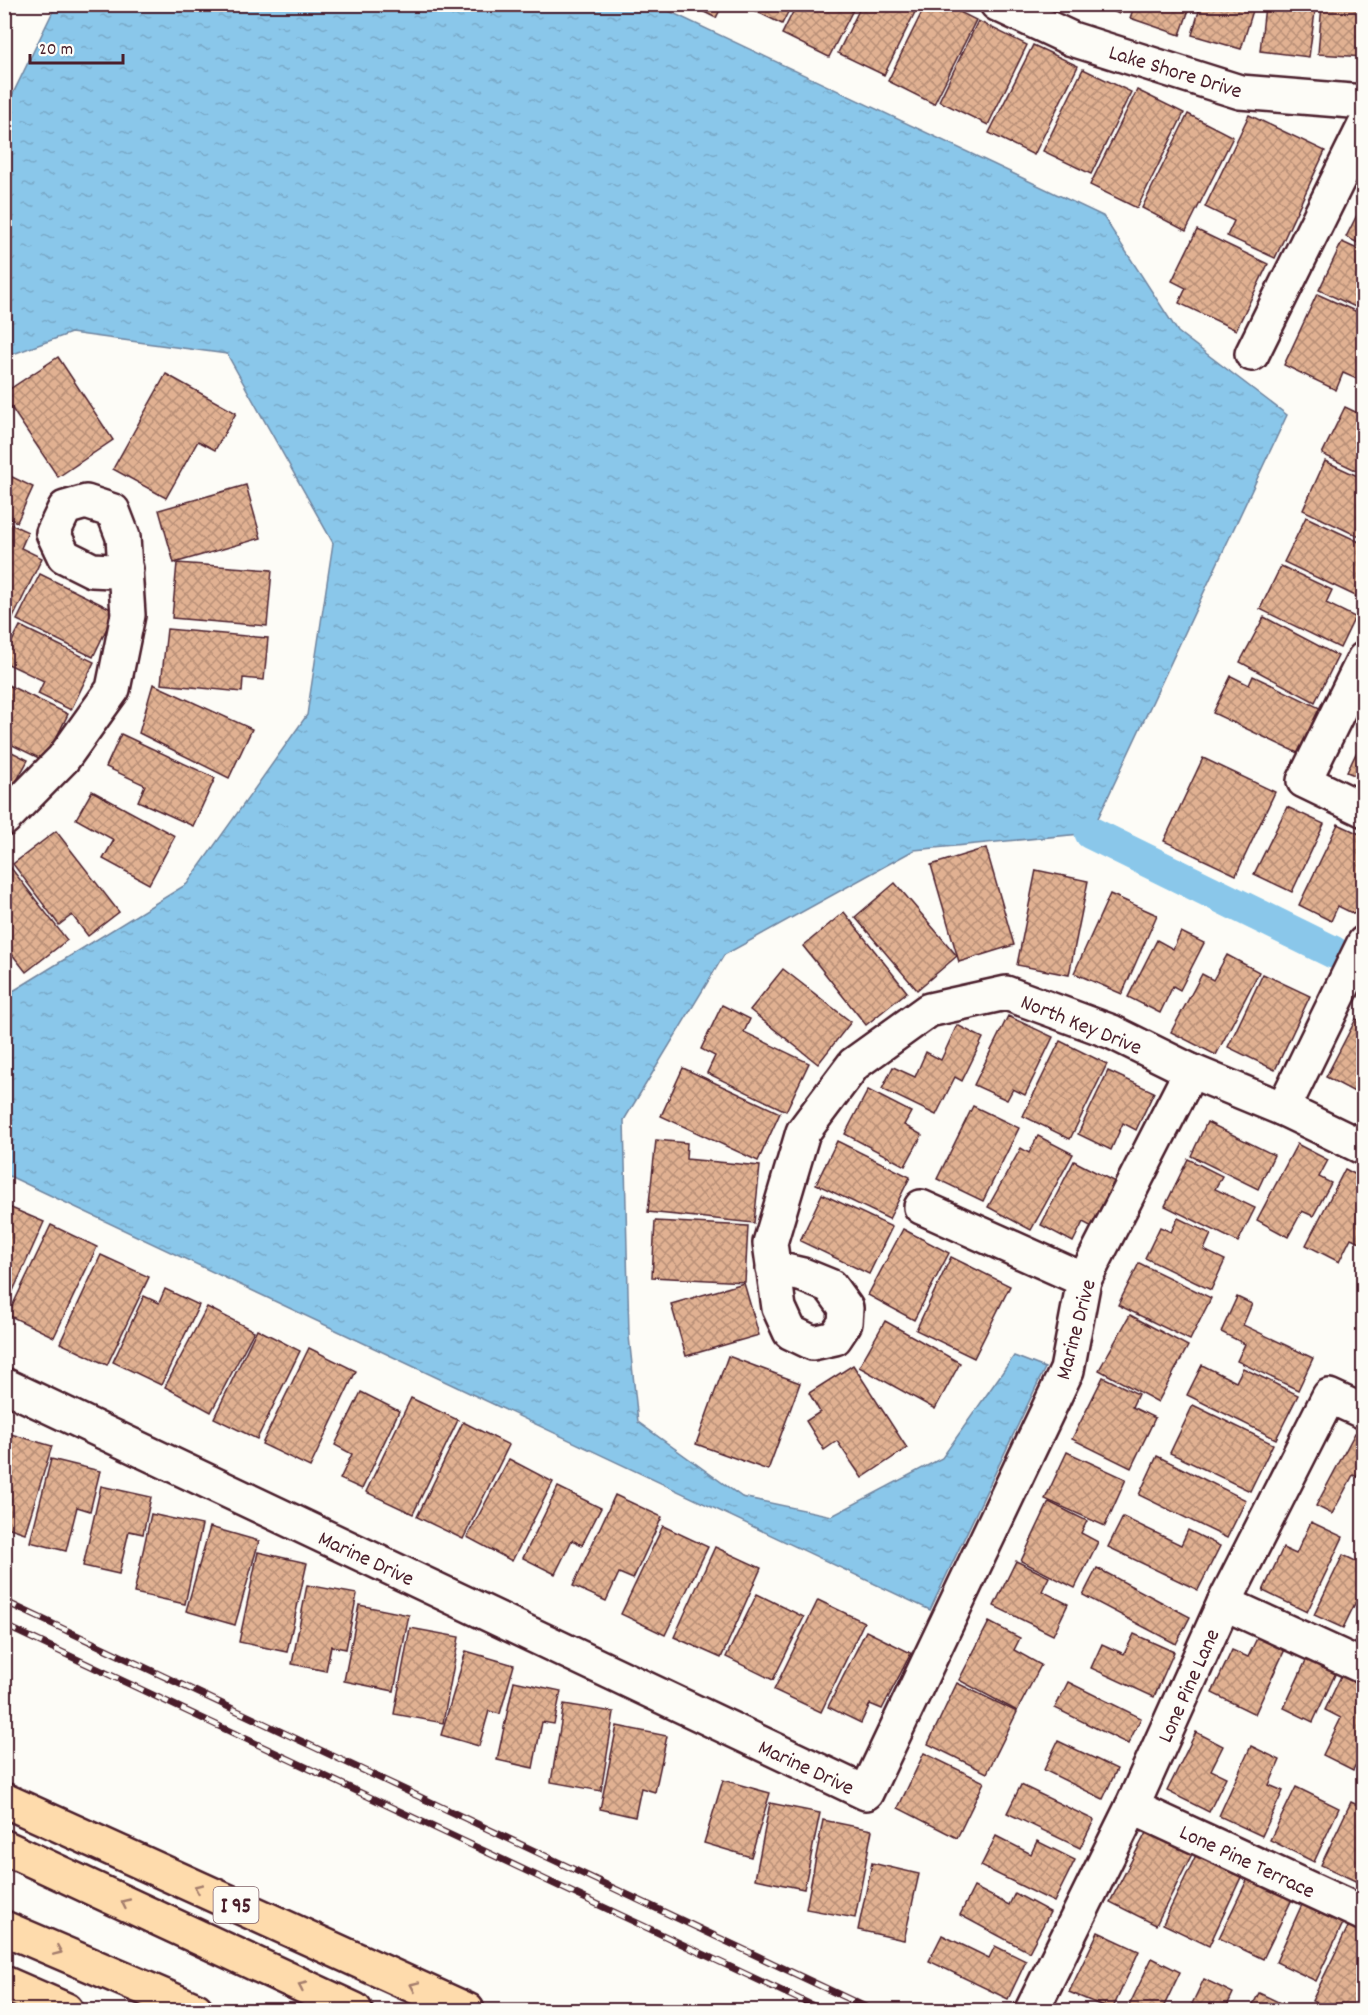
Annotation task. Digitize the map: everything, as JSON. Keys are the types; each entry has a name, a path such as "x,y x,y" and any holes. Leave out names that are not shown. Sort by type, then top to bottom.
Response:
{"highway":[{"name":"I 95","path":"4,1800 466,2010"},
{"path":"4,1847 355,2010"},
{"path":"4,1928 196,2010"},
{"path":"4,1983 66,2010"}],"street":[{"name":"Lake Shore Drive","path":"997,4 1072,39 1240,92 1364,102"},
{"path":"1252,354 1364,127"},
{"path":"4,819 63,759 113,689 128,615 126,568"},
{"path":"1364,659 1304,781 1364,810"},
{"path":"1283,1109 1364,943"},
{"name":"North Key Drive","path":"773,1268 770,1243 803,1132 854,1064 929,1010 1006,993 1112,1032 1191,1071"},
{"path":"1191,1071 1283,1109 1364,1148"},
{"name":"Marine Drive","path":"4,1385 866,1794 1067,1370 1084,1280 1191,1071"},
{"path":"921,1207 1084,1280"},
{"name":"Lone Pine Lane","path":"1032,2010 1132,1807 1224,1603 1329,1396 1364,1412"},
{"path":"1224,1603 1364,1667"},
{"name":"Lone Pine Terrace","path":"1132,1807 1364,1914"}],"water":[{"path":"56,5 656,5 1103,216 1178,332 1287,415 1091,833 914,850 724,955 624,1120 629,1336 638,1422 742,1497 832,1516 942,1458 1014,1356 1045,1368 930,1610 5,1174 5,996 187,884 307,715 333,543 227,354 71,333 5,357 5,110"}],"building":[{"path":"688,4 723,4 716,18"},
{"path":"741,4 792,4 782,24"},
{"path":"797,4 856,4 829,57 782,34"},
{"path":"862,4 919,4 884,75 838,53"},
{"path":"926,4 944,4 976,20 934,104 888,81"},
{"path":"1098,4 1124,4 1119,14"},
{"path":"1135,4 1191,4 1180,35 1130,18"},
{"path":"1201,4 1255,4 1241,49 1192,35"},
{"path":"1278,4 1316,4 1309,57 1260,51 1265,6 1278,8"},
{"path":"1322,4 1364,4 1364,57 1318,54"},
{"path":"978,21 1027,45 988,125 939,101"},
{"path":"1033,45 1078,66 1034,155 989,133"},
{"path":"1083,69 1131,92 1091,174 1043,151"},
{"path":"1137,90 1184,113 1137,208 1090,185"},
{"path":"1188,114 1233,137 1186,231 1142,208"},
{"path":"1249,115 1325,151 1275,258 1227,236 1234,221 1205,207"},
{"path":"1364,203 1364,246 1346,237"},
{"path":"1197,230 1268,264 1236,330 1179,303 1186,288 1172,281"},
{"path":"1342,242 1364,252 1364,311 1319,290"},
{"path":"1317,294 1364,315 1364,382 1343,373 1336,390 1284,365"},
{"path":"58,357 113,440 58,477 4,397 4,393"},
{"path":"166,374 236,413 215,450 198,441 166,498 113,469"},
{"path":"1345,407 1364,416 1364,474 1322,454"},
{"path":"1325,461 1364,479 1364,539 1303,510"},
{"path":"4,473 33,487 17,522 4,516"},
{"path":"246,485 261,538 174,563 159,510"},
{"path":"1306,517 1364,544 1364,600 1284,562"},
{"path":"4,521 28,532 21,548 42,558 11,622 4,619"},
{"path":"177,563 272,570 267,626 172,618"},
{"path":"1281,566 1332,590 1326,603 1355,617 1340,648 1260,609"},
{"path":"40,574 115,611 93,657 17,620"},
{"path":"1264,617 1338,656 1315,702 1240,662"},
{"path":"20,626 94,662 71,710 38,694 44,681 4,662 4,657"},
{"path":"167,629 268,638 264,680 243,678 242,692 161,684"},
{"path":"1231,676 1249,685 1253,676 1324,710 1302,755 1213,713"},
{"path":"4,683 68,714 45,761 4,741"},
{"path":"153,684 252,729 229,778 139,733"},
{"path":"121,734 215,778 193,826 138,801 145,785 106,767"},
{"path":"1364,737 1364,779 1347,772"},
{"path":"4,748 28,760 4,804"},
{"path":"1203,758 1275,792 1236,875 1164,841"},
{"path":"92,791 175,836 149,884 103,859 114,840 76,819"},
{"path":"1287,807 1324,824 1292,892 1254,874"},
{"path":"1338,824 1364,836 1364,895 1354,914 1338,906 1331,921 1299,905"},
{"path":"56,831 119,912 88,936 72,915 59,925 13,864"},
{"path":"986,848 1014,945 959,962 931,865"},
{"path":"4,859 67,940 26,972 4,944"},
{"path":"1036,870 1088,881 1069,975 1017,965"},
{"path":"895,883 957,956 917,990 855,917"},
{"path":"1110,894 1157,915 1122,994 1074,973"},
{"path":"844,912 907,992 866,1025 803,946"},
{"path":"1181,932 1204,943 1180,990 1173,986 1160,1013 1128,997 1157,940 1173,949"},
{"path":"1227,955 1259,972 1216,1055 1171,1032 1202,974 1213,980"},
{"path":"783,969 851,1022 818,1064 750,1010"},
{"path":"1263,974 1310,996 1275,1070 1228,1047"},
{"path":"722,1005 750,1019 744,1032 809,1063 786,1111 707,1073 715,1056 701,1049"},
{"path":"1008,1016 1053,1037 1025,1095 1013,1089 1007,1100 974,1085"},
{"path":"1356,1019 1364,1023 1364,1097 1326,1077"},
{"path":"957,1025 983,1038 962,1081 955,1077 936,1115 882,1089 893,1067 915,1077 926,1052 941,1060"},
{"path":"1060,1041 1107,1064 1070,1139 1023,1116"},
{"path":"683,1068 780,1113 758,1161 661,1116"},
{"path":"1108,1071 1154,1092 1136,1130 1123,1123 1111,1150 1078,1134"},
{"path":"868,1090 911,1112 904,1125 922,1135 905,1166 845,1134"},
{"path":"973,1106 1019,1128 983,1201 937,1179"},
{"path":"1207,1122 1274,1155 1258,1189 1191,1156"},
{"path":"1038,1136 1073,1154 1031,1230 988,1207 1021,1148 1029,1153"},
{"path":"656,1140 687,1143 686,1159 760,1166 754,1223 648,1212"},
{"path":"837,1141 910,1177 889,1219 816,1184"},
{"path":"1297,1144 1328,1160 1319,1177 1331,1183 1313,1216 1302,1211 1288,1237 1257,1220"},
{"path":"1188,1159 1222,1176 1215,1189 1255,1208 1238,1242 1165,1206"},
{"path":"1074,1161 1119,1184 1096,1229 1083,1222 1073,1242 1041,1225"},
{"path":"1345,1169 1364,1179 1364,1244 1351,1238 1339,1262 1306,1245"},
{"path":"822,1194 892,1227 869,1274 800,1241"},
{"path":"4,1205 44,1222 4,1311"},
{"path":"1178,1218 1211,1234 1204,1250 1225,1260 1211,1290 1145,1258 1160,1227 1171,1232"},
{"path":"655,1221 748,1226 745,1282 652,1277"},
{"path":"51,1225 97,1247 54,1337 8,1315"},
{"path":"903,1229 949,1253 914,1320 868,1295"},
{"path":"101,1255 149,1277 107,1365 60,1343"},
{"path":"951,1257 1010,1286 974,1358 916,1330"},
{"path":"1139,1263 1211,1298 1190,1340 1118,1305"},
{"path":"744,1283 759,1335 686,1356 671,1304"},
{"path":"165,1289 199,1305 161,1385 113,1362 144,1296 159,1303"},
{"path":"1237,1297 1252,1304 1243,1325 1313,1358 1298,1390 1237,1361 1245,1344 1221,1332"},
{"path":"207,1307 254,1331 211,1412 165,1387"},
{"path":"1130,1315 1188,1346 1158,1402 1099,1370"},
{"path":"885,1321 960,1363 935,1409 859,1367"},
{"path":"257,1329 300,1351 257,1439 214,1418"},
{"path":"309,1348 356,1371 310,1467 262,1444"},
{"path":"728,1356 800,1383 768,1470 696,1444"},
{"path":"853,1365 907,1448 862,1478 837,1441 824,1450 806,1421 820,1412 809,1393"},
{"path":"1202,1365 1236,1382 1243,1368 1298,1395 1276,1439 1187,1395"},
{"path":"1103,1377 1138,1394 1132,1407 1155,1418 1131,1468 1072,1439"},
{"path":"361,1392 399,1411 362,1489 340,1479 352,1454 335,1445"},
{"path":"411,1398 458,1420 413,1514 366,1492"},
{"path":"1193,1405 1273,1444 1250,1491 1170,1453"},
{"path":"463,1422 509,1445 463,1539 417,1517"},
{"path":"4,1432 52,1446 25,1533 4,1526"},
{"path":"1355,1433 1364,1438 1364,1480 1353,1475 1332,1514 1316,1506"},
{"path":"1067,1452 1126,1479 1105,1526 1045,1499"},
{"path":"1157,1456 1246,1500 1227,1538 1139,1495"},
{"path":"51,1459 100,1471 90,1511 77,1507 66,1551 30,1542"},
{"path":"509,1459 553,1482 512,1561 467,1537"},
{"path":"101,1486 151,1497 143,1534 129,1531 119,1574 83,1566"},
{"path":"558,1487 601,1508 582,1545 572,1540 555,1574 523,1558"},
{"path":"615,1495 662,1517 633,1579 619,1573 606,1601 573,1586"},
{"path":"1049,1502 1087,1521 1081,1533 1098,1542 1075,1588 1021,1561"},
{"path":"151,1514 202,1525 185,1604 134,1593"},
{"path":"1123,1517 1181,1545 1188,1530 1220,1546 1198,1590 1108,1547"},
{"path":"1311,1522 1343,1537 1307,1612 1263,1591 1283,1548 1296,1554"},
{"path":"663,1526 708,1547 665,1635 621,1614"},
{"path":"210,1527 259,1541 235,1625 186,1611"},
{"path":"715,1547 761,1568 721,1658 674,1637"},
{"path":"258,1552 307,1563 287,1652 239,1642"},
{"path":"1343,1555 1364,1565 1364,1585 1343,1628 1314,1615"},
{"path":"1016,1561 1049,1577 1042,1591 1068,1604 1053,1635 994,1606"},
{"path":"1097,1568 1190,1617 1176,1644 1083,1595"},
{"path":"307,1585 357,1594 346,1649 331,1646 326,1671 292,1664"},
{"path":"757,1594 804,1617 773,1680 726,1657"},
{"path":"818,1600 864,1622 821,1712 774,1690"},
{"path":"359,1605 409,1615 394,1691 344,1681"},
{"path":"989,1622 1020,1638 1014,1650 1041,1665 1017,1711 959,1680"},
{"path":"410,1628 459,1637 443,1723 394,1714"},
{"path":"866,1631 911,1653 882,1709 870,1704 861,1723 828,1707"},
{"path":"1260,1632 1287,1645 1255,1714 1212,1693 1232,1650 1248,1657"},
{"path":"1134,1634 1174,1652 1154,1697 1091,1668 1102,1644 1124,1654"},
{"path":"466,1651 514,1665 500,1714 489,1711 479,1746 441,1735"},
{"path":"1309,1654 1338,1668 1313,1722 1284,1708"},
{"path":"1344,1670 1364,1680 1364,1749 1353,1770 1323,1755 1341,1718 1325,1710"},
{"path":"514,1681 561,1691 554,1724 542,1722 533,1768 497,1760"},
{"path":"1068,1682 1141,1718 1128,1744 1055,1708"},
{"path":"957,1683 1017,1712 987,1773 928,1744"},
{"path":"564,1704 614,1712 601,1791 551,1782"},
{"path":"617,1726 667,1736 655,1792 641,1788 635,1817 600,1809"},
{"path":"1196,1732 1223,1746 1211,1770 1226,1777 1209,1812 1167,1791"},
{"path":"1058,1741 1117,1769 1103,1799 1044,1770"},
{"path":"1251,1746 1280,1760 1269,1785 1283,1791 1262,1836 1219,1816"},
{"path":"924,1753 984,1782 957,1838 898,1808"},
{"path":"723,1780 770,1793 751,1857 704,1843"},
{"path":"1021,1785 1094,1820 1080,1848 1007,1813"},
{"path":"1296,1787 1339,1808 1314,1862 1270,1840"},
{"path":"1351,1802 1364,1808 1364,1885 1321,1865"},
{"path":"770,1803 820,1813 804,1889 755,1879"},
{"path":"823,1820 872,1830 855,1918 806,1909"},
{"path":"1148,1829 1193,1852 1156,1925 1110,1902"},
{"path":"996,1836 1031,1854 1037,1841 1075,1860 1054,1902 981,1866"},
{"path":"1197,1853 1242,1875 1209,1946 1163,1924"},
{"path":"872,1863 919,1874 904,1940 858,1930"},
{"path":"1250,1874 1294,1895 1263,1959 1219,1938"},
{"path":"974,1887 1009,1905 1015,1893 1050,1912 1029,1952 960,1915"},
{"path":"1304,1900 1345,1919 1316,1981 1276,1962"},
{"path":"1349,1925 1364,1932 1364,2010 1332,2010 1312,2001"},
{"path":"1098,1932 1139,1951 1112,2010 1069,1992"},
{"path":"942,1935 989,1958 995,1946 1026,1961 1008,1999 929,1961"},
{"path":"1152,1958 1180,1972 1162,2010 1127,2010"},
{"path":"1204,1979 1233,1993 1225,2010 1189,2010"},
{"path":"1259,1993 1287,2006 1285,2010 1250,2010"}],"waterway":[{"path":"1091,833 1333,952"}],"railway":[{"path":"4,1601 872,2010"},
{"path":"4,1625 822,2010"}]}
